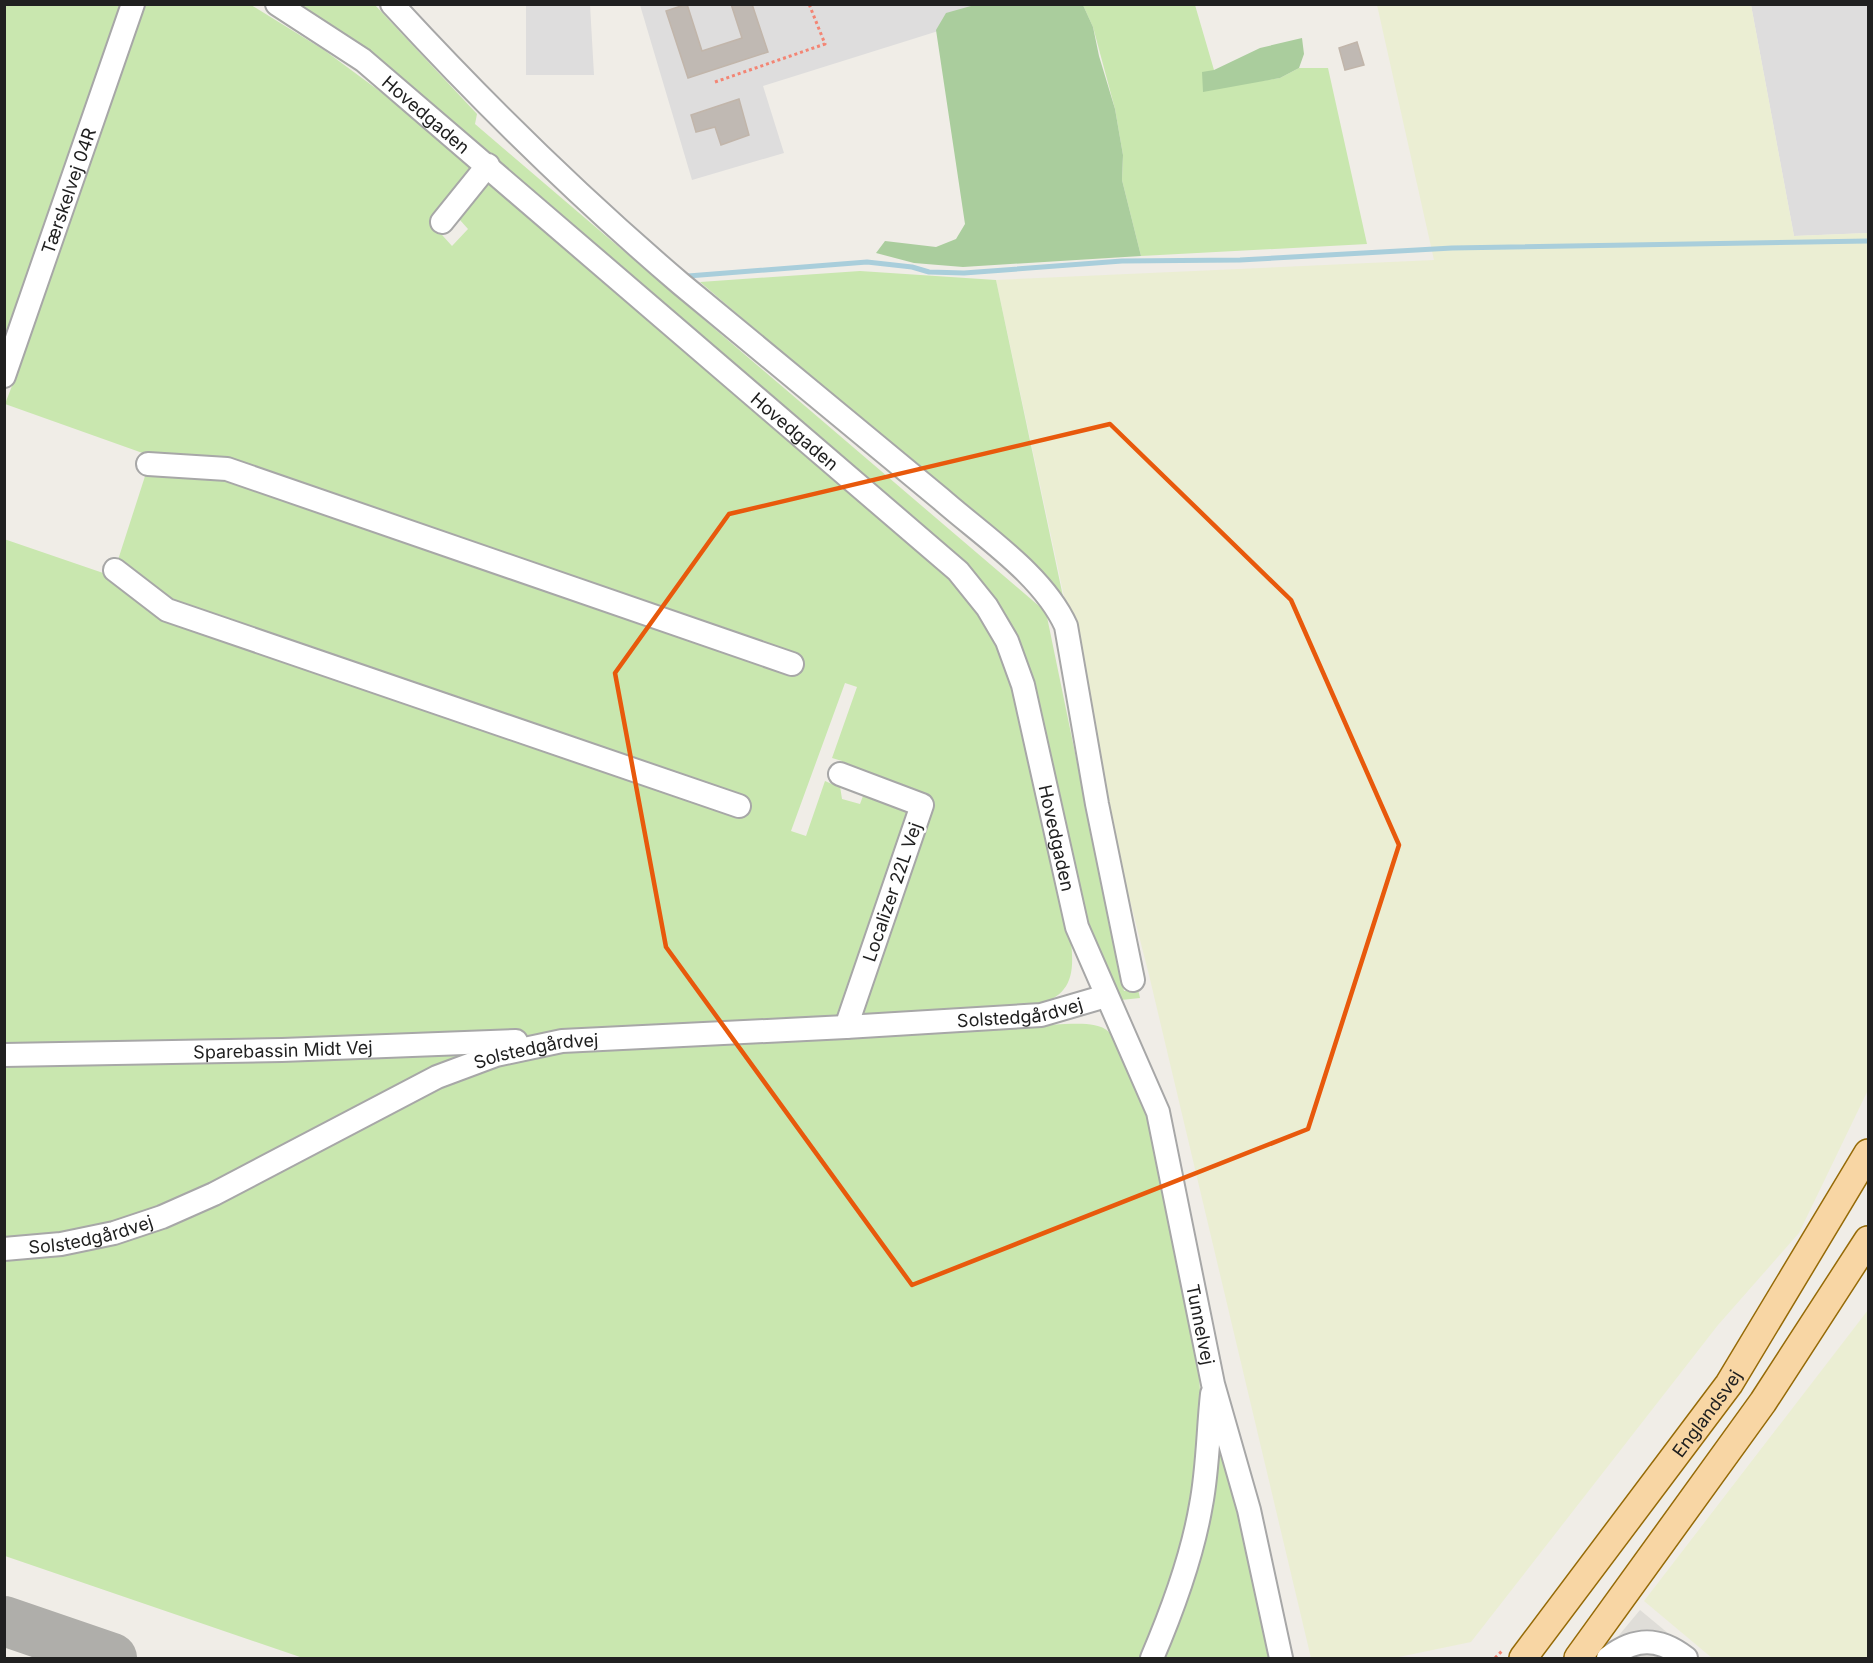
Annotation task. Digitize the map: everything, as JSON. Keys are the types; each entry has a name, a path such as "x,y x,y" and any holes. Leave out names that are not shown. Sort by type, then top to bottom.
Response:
{"main road":[{"name":"Englandsvej","path":"1523,1659 1729,1384 1869,1153"},
{"path":"1578,1659 1763,1402 1869,1240"}],"lane":[{"name":"Tærskelvej 04R","path":"4,376 133,4"},
{"name":"Hovedgaden","path":"277,4 363,60 958,571 987,607 1007,641 1023,685 1077,927 1106,996"},
{"path":"392,4 549,165 654,259 1024,570 1046,592 1059,610 1066,626 1097,804 1133,980"},
{"path":"442,222 488,165"},
{"path":"148,464 227,469 792,664"},
{"path":"115,570 166,610 739,806"},
{"name":"Localizer 22L Vej","path":"840,774 921,805 846,1027"},
{"name":"Solstedgårdvej","path":"4,1249 61,1244 144,1224 214,1194 437,1077 496,1055 562,1041 1041,1015 1106,996"},
{"name":"Tunnelvej","path":"1106,996 1158,1112 1213,1384 1249,1510 1281,1659"},
{"name":"Sparebassin Midt Vej","path":"4,1055 282,1050 562,1041"},
{"path":"1152,1659 1174,1605 1189,1558 1202,1504 1213,1384"},
{"path":"1608,1659 1620,1649 1637,1643 1656,1641 1676,1650 1686,1659"}],"path":[{"path":"714,82 825,44 809,4"}],"highlighted area":[{"path":"1110,424 1291,600 1399,845 1308,1129 912,1285 666,947 615,673 729,514"}],"shaded area":[{"path":"526,5 590,5 594,75 526,75"},
{"path":"640,5 1021,5 763,86 784,153 692,180"},
{"path":"1751,5 1868,5 1868,233 1794,236"},
{"path":"1640,1610 1698,1658 1600,1658"}],"green space":[{"path":"978,4 1083,5 1093,27 1115,109 1123,155 1122,180 1141,256 963,267 914,263 876,253 885,241 936,247 956,239 965,224 936,30 946,13"},
{"path":"5,5 127,5 5,353"},
{"path":"138,5 251,5 324,50 393,101 478,172 434,226 452,246 468,229 460,220 460,208 485,177 950,580 976,610 1000,648 1014,683 1071,942 1072,966 1067,984 1062,991 1055,997 1033,1006 859,1020 855,1009 927,801 840,770 842,761 832,758 857,687 845,683 791,831 806,836 825,781 832,784 835,780 840,786 842,799 860,804 863,796 868,792 894,799 906,807 911,818 844,1011 837,1017 512,1036 5,1049 4,539 109,575 165,617 737,816 742,802 174,605 160,597 117,563 147,470 226,475 785,673 796,659 233,462 151,456 5,404 15,378 10,375"},
{"path":"292,5 375,5 477,114 475,124 1046,612 1124,991 1138,989 1140,998 1121,1000 1098,955 1084,914 1032,677 1020,646 955,554 551,205 397,76"},
{"path":"1083,5 1195,5 1214,70 1254,82 1280,78 1299,68 1328,68 1367,244 1141,256 1122,180 1123,155 1115,109 1093,27"},
{"path":"1377,5 1751,5 1794,236 1868,233 1868,1090 1799,1233 1718,1325 1471,1642 1394,1658 1311,1658 1127,889 996,280 1434,260"},
{"path":"1302,38 1304,54 1299,68 1280,78 1203,92 1202,72 1214,70 1260,48"},
{"path":"860,271 996,280 1065,606 1035,569 700,282"},
{"path":"1065,1024 1094,1025 1109,1032 1123,1052 1141,1092 1158,1155 1196,1347 1200,1390 1198,1445 1186,1528 1162,1608 1139,1658 303,1658 5,1556 4,1258 76,1250 414,1097 505,1061 549,1053"},
{"path":"494,1047 174,1203 86,1233 5,1241 5,1063"},
{"path":"1868,1310 1868,1658 1712,1658 1644,1601"},
{"path":"1216,1430 1234,1489 1271,1658 1159,1658"}],"building":[{"path":"687,4 702,51 742,38 731,4 752,4 768,52 688,78 666,11"},
{"path":"1357,42 1364,65 1345,70 1339,48"},
{"path":"739,99 749,135 721,145 715,127 696,132 691,115"}],"waterway":[{"path":"688,276 867,262 912,267 929,272 964,273 1122,261 1240,260 1452,248 1868,241"}],"taxiway":[{"path":"4,1621 112,1658"}]}
